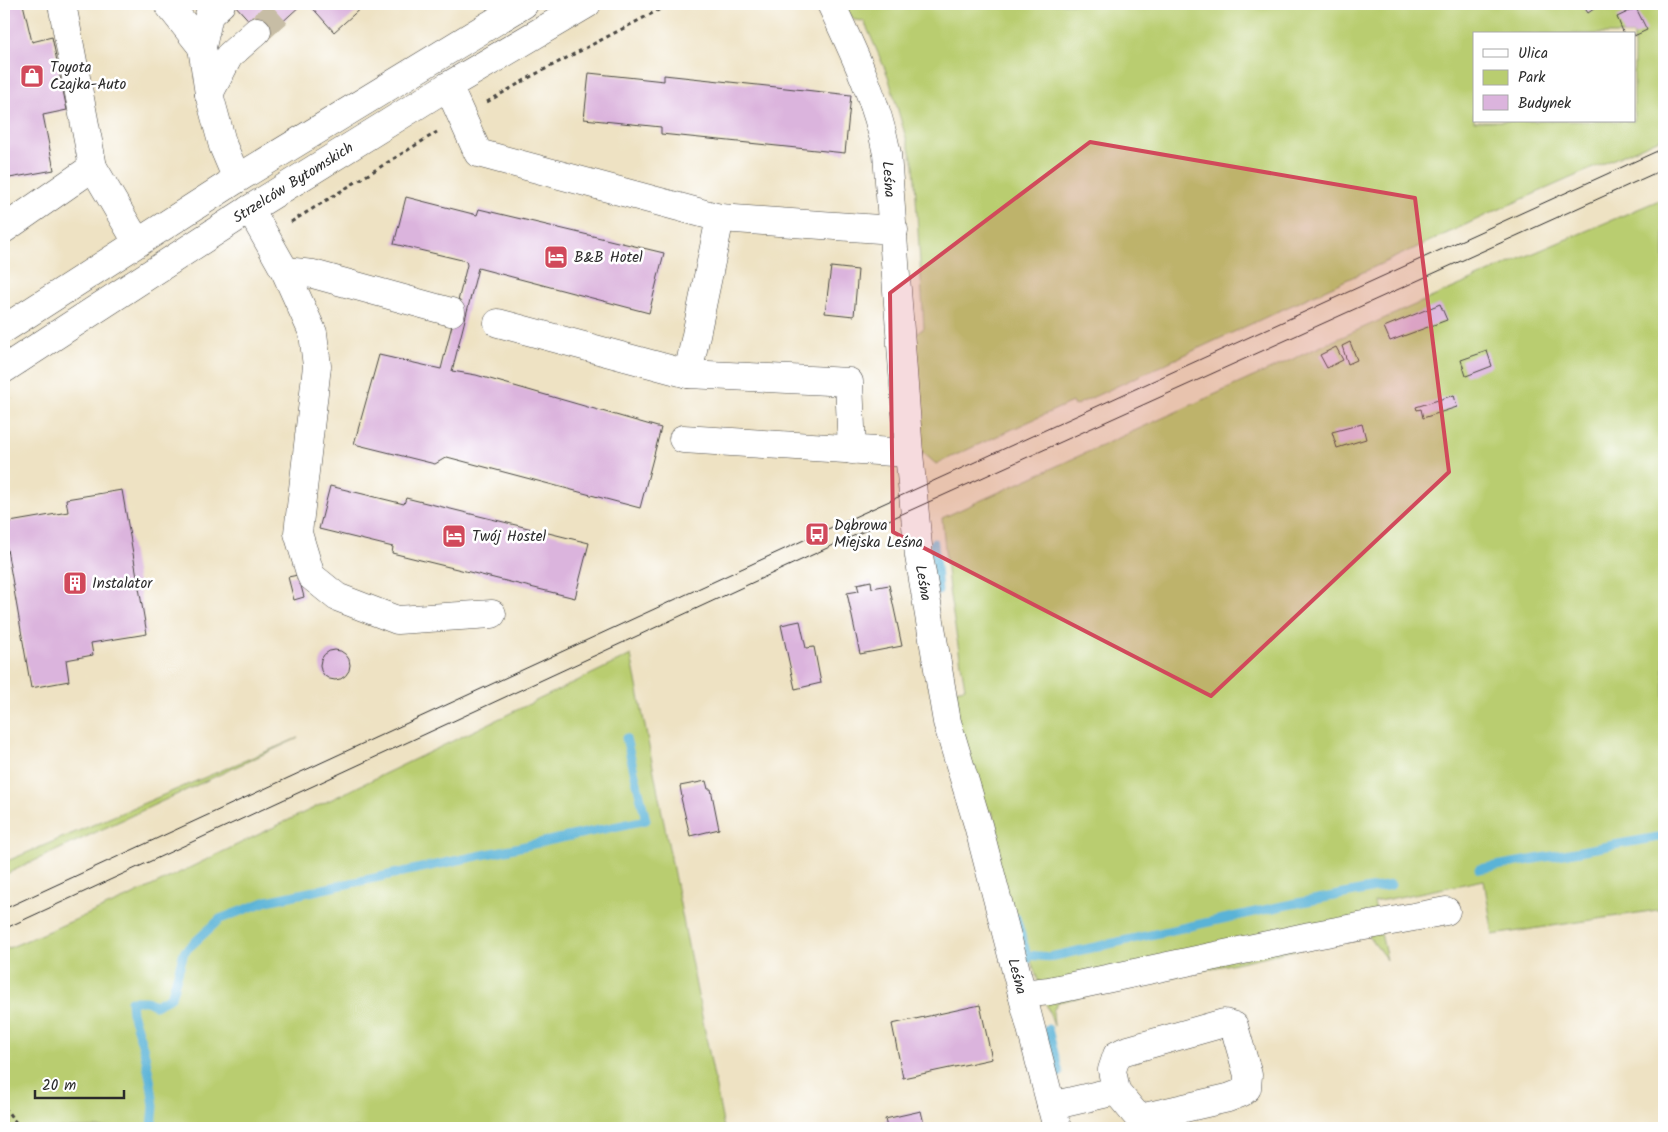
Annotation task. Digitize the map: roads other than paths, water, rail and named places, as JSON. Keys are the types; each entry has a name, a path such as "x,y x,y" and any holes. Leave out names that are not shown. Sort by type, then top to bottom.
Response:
{"main road":[{"path":"62,4 93,167 137,242"},
{"path":"168,4 202,47"},
{"path":"221,4 209,15 202,47 209,94 223,146 237,179"},
{"name":"Strzelców Bytomskich","path":"4,329 237,179 524,4"},
{"name":"Strzelców Bytomskich","path":"4,369 250,209 448,86 587,4"},
{"name":"Leśna","path":"831,4 864,76 881,124 887,154 909,453 919,556 947,722 978,825 1054,1117"},
{"path":"209,94 229,56 257,31"},
{"path":"448,86 478,153 720,218 894,230"},
{"path":"4,229 93,167"},
{"path":"250,209 285,271 313,333 317,366 298,533 311,576 337,597 397,620 492,614"},
{"path":"688,374 720,218"},
{"path":"285,271 313,274 451,312"},
{"path":"498,323 688,374 849,382 852,450"},
{"path":"683,438 909,453"},
{"path":"1022,994 1049,991 1310,936 1446,911"},
{"path":"1224,1023 1234,1026 1248,1075 1247,1088 1241,1093 1228,1098 1145,1117 1137,1116 1116,1091 1112,1070 1117,1055 1125,1051 1224,1023"},
{"path":"1054,1117 1116,1091"}],"waterway":[{"path":"934,543 938,591"},
{"path":"152,1128 154,1106 151,1084 144,1050 132,1013 131,1001 147,1001 155,1005 171,997 184,952 220,919 267,901 646,820 626,738"},
{"path":"1479,869 1664,836"},
{"path":"1027,955 1050,957 1287,905 1391,885"},
{"path":"1016,918 1028,959"},
{"path":"1048,1029 1059,1073"}],"tunnel":[{"path":"257,31 287,4"}],"tram line":[{"path":"4,909 817,534 1664,148"},
{"path":"4,929 838,543 1664,169"}],"place":[{"name":"Toyota Czajka-Auto","path":"32,76"},
{"name":"B&B Hotel","path":"556,257"},
{"name":"Dąbrowa Miejska Leśna","path":"817,534"},
{"name":"Twój Hostel","path":"454,536"},
{"name":"Instalator","path":"75,583"}]}
